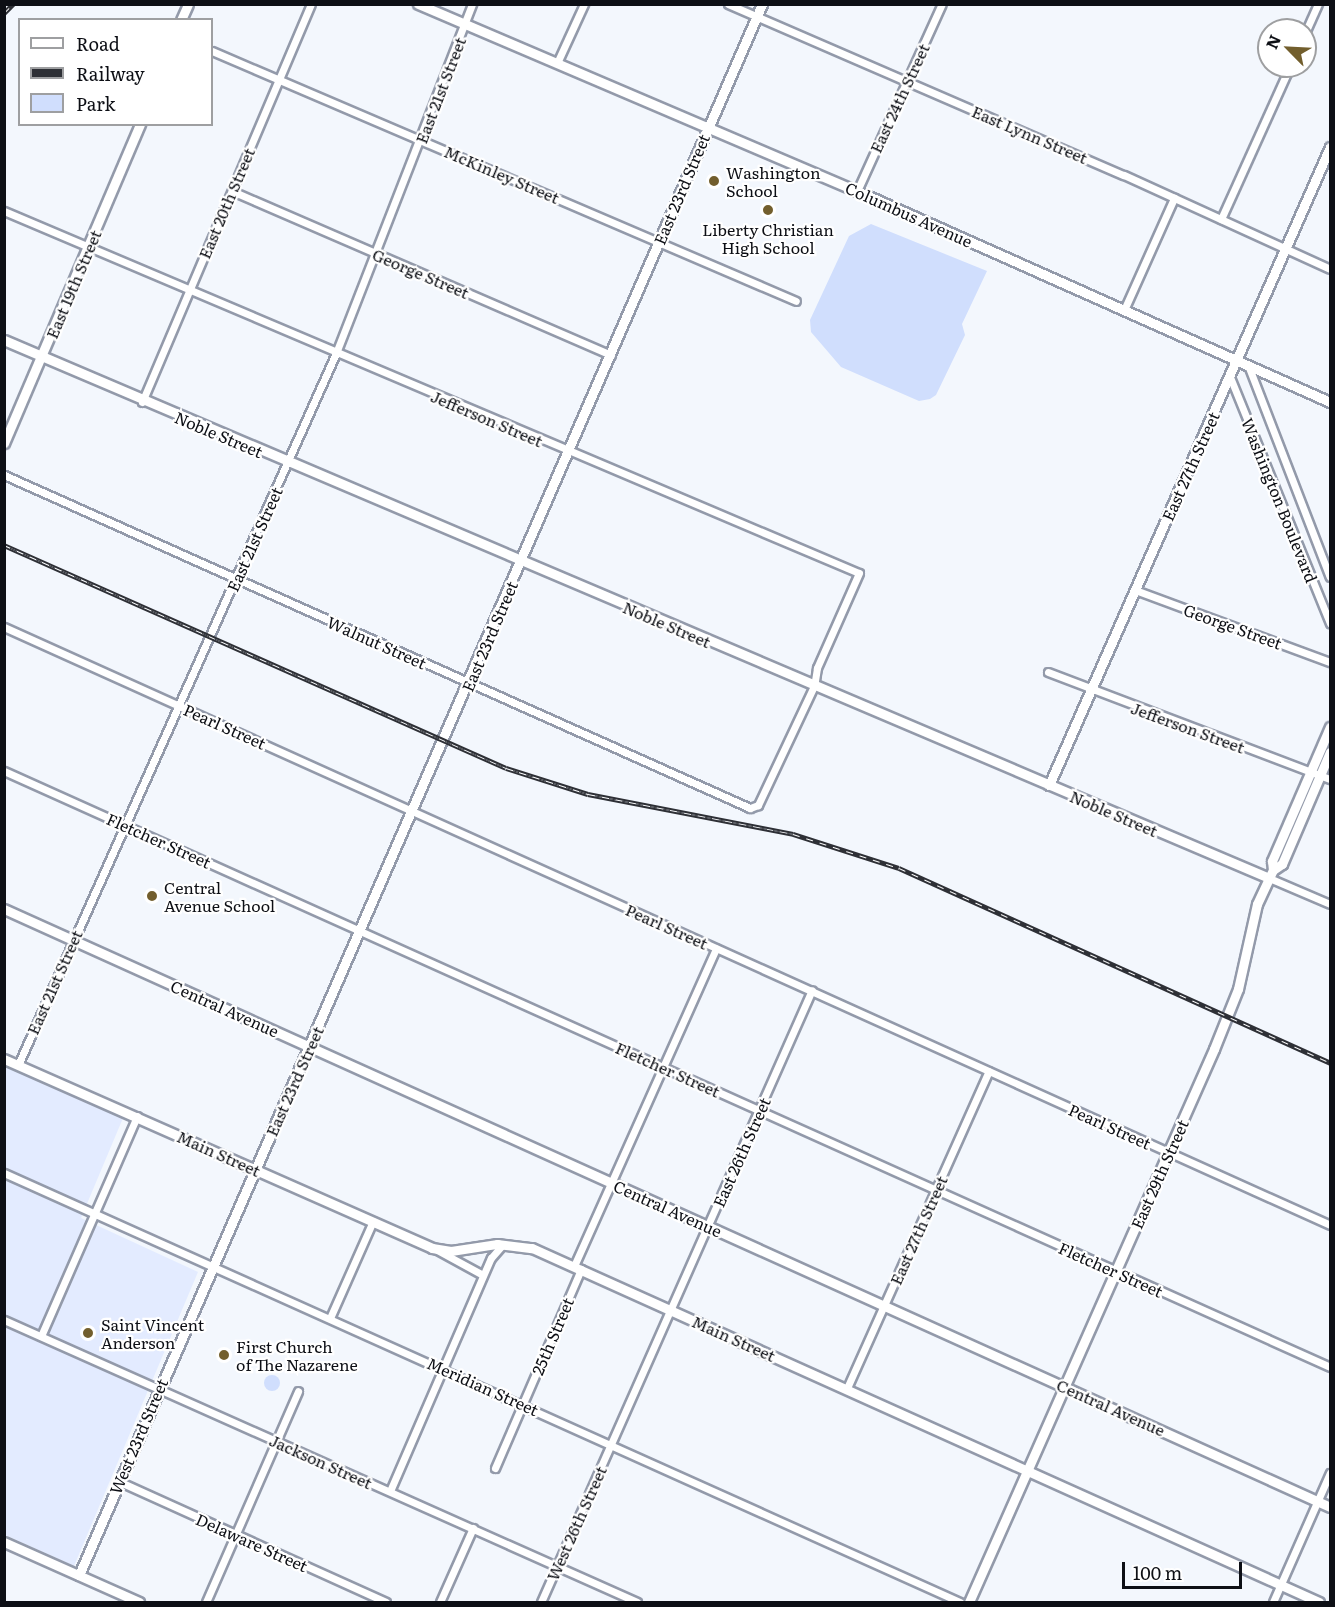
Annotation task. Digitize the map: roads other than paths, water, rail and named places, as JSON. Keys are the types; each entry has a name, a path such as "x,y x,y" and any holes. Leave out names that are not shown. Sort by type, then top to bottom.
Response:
{"street":[{"path":"182,18 188,4"},
{"name":"East 20th Street","path":"142,402 311,4"},
{"name":"Columbus Avenue","path":"418,4 857,191 1330,402"},
{"name":"East 21st Street","path":"18,1065 336,353 472,4"},
{"path":"557,63 584,4"},
{"name":"East Lynn Street","path":"728,4 1174,198 1330,269"},
{"name":"East 23rd Street","path":"212,1265 362,931 762,4"},
{"name":"East 24th Street","path":"857,191 942,4"},
{"path":"1312,18 1318,4"},
{"name":"McKinley Street","path":"213,51 796,301"},
{"path":"1221,219 1285,78"},
{"name":"East 19th Street","path":"4,443 139,126"},
{"name":"East 27th Street","path":"1049,785 1330,147"},
{"name":"George Street","path":"232,191 611,355"},
{"path":"1124,310 1174,198"},
{"name":"Jefferson Street","path":"4,211 568,452 859,573 817,668 814,686"},
{"name":"Noble Street","path":"4,340 142,402 814,686 1049,785 1271,874 1330,904"},
{"name":"Washington Boulevard","path":"1248,365 1330,577"},
{"name":"Washington Boulevard","path":"1230,377 1330,623"},
{"name":"Walnut Street","path":"4,475 750,808 758,806 814,686"},
{"name":"George Street","path":"1135,590 1330,662"},
{"name":"Pearl Street","path":"4,627 1330,1225"},
{"name":"Jefferson Street","path":"1048,672 1330,779"},
{"name":"East 29th Street","path":"969,1602 1235,998 1247,937 1271,874 1282,864 1316,774 1330,727"},
{"name":"East 29th Street","path":"1316,774 1330,752"},
{"name":"Fletcher Street","path":"4,771 1330,1367"},
{"name":"Central Avenue","path":"4,909 1330,1507"},
{"name":"25th Street","path":"495,1468 612,1182 716,948"},
{"name":"East 26th Street","path":"611,1444 812,990"},
{"name":"Main Street","path":"4,1059 373,1221 483,1275"},
{"name":"East 27th Street","path":"847,1388 989,1071"},
{"path":"41,1336 137,1116"},
{"name":"Meridian Street","path":"4,1173 443,1368 960,1602"},
{"path":"330,1318 373,1221"},
{"path":"390,1491 483,1275 493,1254 504,1244"},
{"name":"Main Street","path":"432,1248 452,1251 504,1244 532,1248 1281,1585"},
{"name":"West 23rd Street","path":"79,1575 212,1265"},
{"name":"Jackson Street","path":"4,1320 637,1602"},
{"path":"206,1602 298,1391"},
{"name":"West 26th Street","path":"541,1602 611,1444"},
{"path":"1273,1602 1330,1473"},
{"name":"Delaware Street","path":"118,1481 386,1602"},
{"path":"440,1602 473,1528"},
{"path":"4,1542 139,1602"},
{"path":"1281,1585 1319,1602"}],"railway":[{"path":"4,13 13,4"},
{"path":"4,545 506,768 588,794 793,834 899,868 1330,1063"}],"place":[{"name":"Washington School","path":"714,181"},
{"name":"Liberty Christian High School","path":"768,210"},
{"name":"Central Avenue School","path":"152,896"},
{"name":"Saint Vincent Anderson","path":"88,1333"},
{"name":"First Church of The Nazarene","path":"224,1355"}]}
